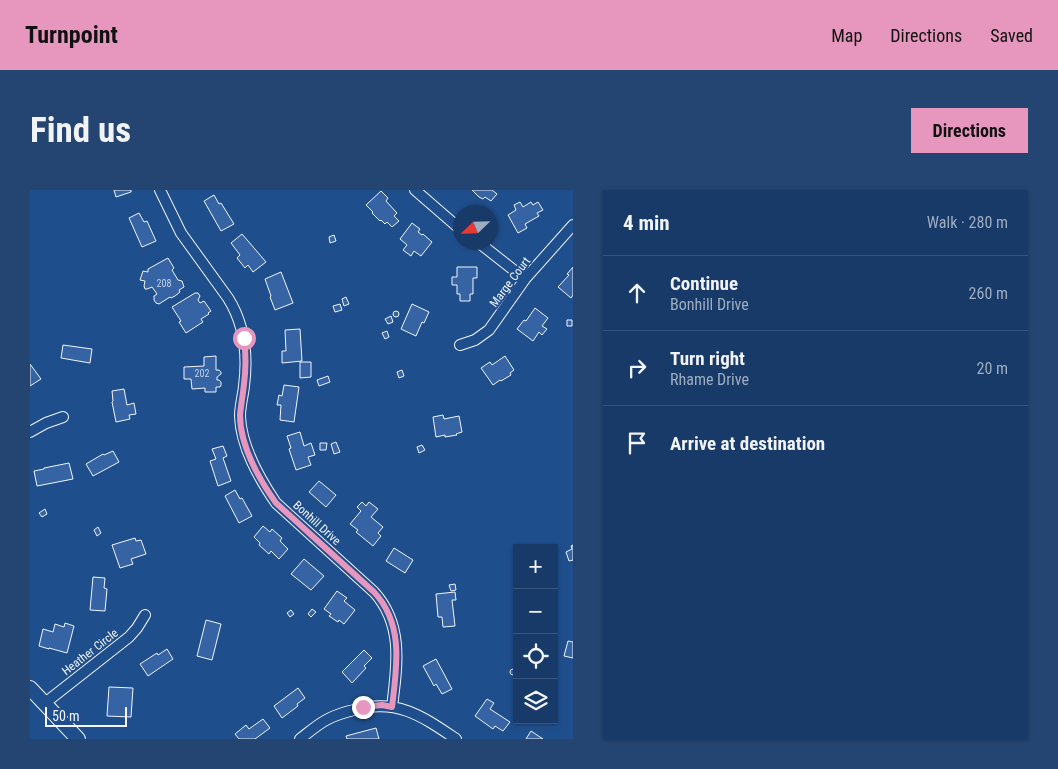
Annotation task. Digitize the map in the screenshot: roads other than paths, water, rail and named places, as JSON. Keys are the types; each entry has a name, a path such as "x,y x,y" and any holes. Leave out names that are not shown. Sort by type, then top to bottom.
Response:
{"street":[{"name":"Bonhill Drive","path":"160,190 181,233 232,305 239,320 244,338 246,359 240,415 242,434 254,465 276,503 374,592 383,604 394,633 397,650 392,707"},
{"path":"415,190 453,223"},
{"name":"Marge Court","path":"460,345 475,340 489,330 524,279 573,225"},
{"path":"488,250 524,279"},
{"path":"30,432 46,423 63,417"},
{"name":"Heather Circle","path":"45,703 129,636 137,628 145,615"},
{"path":"30,688 78,739"},
{"path":"300,739 328,719 363,707 382,705 407,710 456,739"}]}
